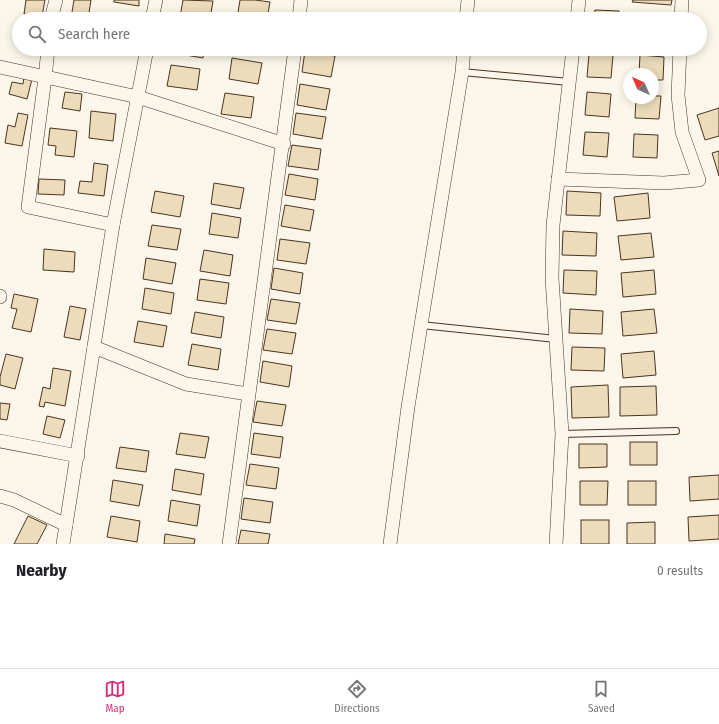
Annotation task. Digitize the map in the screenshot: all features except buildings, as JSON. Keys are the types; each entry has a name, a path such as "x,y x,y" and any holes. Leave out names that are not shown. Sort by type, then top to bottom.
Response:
{"street":[{"path":"53,12 56,0"},
{"path":"153,12 156,0"},
{"path":"300,12 302,0"},
{"path":"467,12 468,0"},
{"path":"578,12 579,0"},
{"path":"681,12 682,0"},
{"path":"48,56 46,78 28,207 113,225"},
{"path":"63,544 113,225 146,56"},
{"path":"229,544 248,394 284,144 294,56"},
{"path":"390,544 420,325 463,56"},
{"path":"556,544 562,434 552,278 553,225 572,56"},
{"path":"558,179 664,184 699,180 682,132 678,95 680,56"},
{"path":"0,67 138,97 284,144"},
{"path":"94,347 186,384 248,394"},
{"path":"0,441 78,456"},
{"path":"0,496 14,500 66,525"}],"lane":[{"path":"462,72 569,82"},
{"path":"420,325 556,339"},
{"path":"562,434 676,430"}]}
